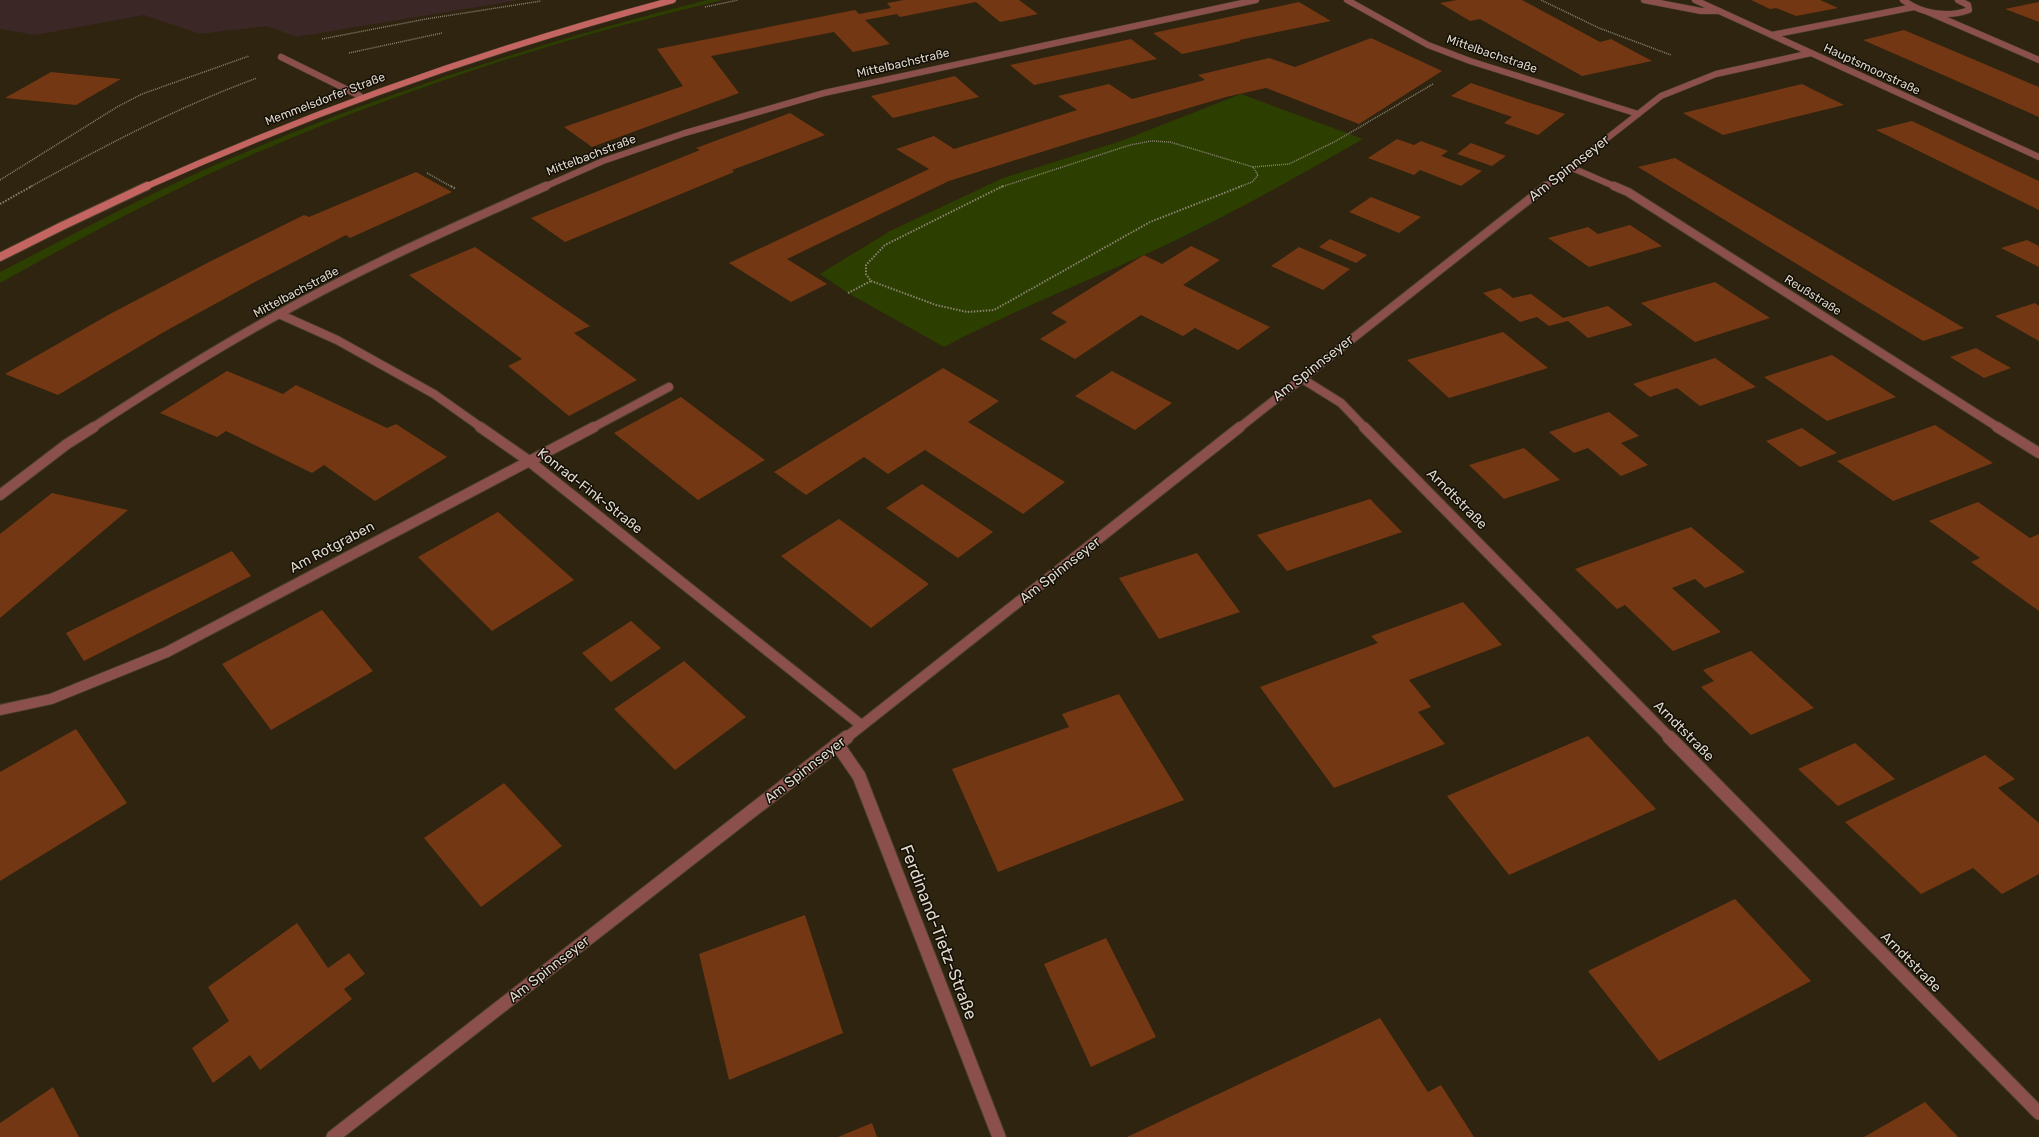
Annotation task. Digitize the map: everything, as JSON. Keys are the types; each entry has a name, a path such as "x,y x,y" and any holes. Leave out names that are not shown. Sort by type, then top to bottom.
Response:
{"main road":[{"name":"Memmelsdorfer Straße","path":"0,257 129,194 238,145 360,96 460,61 551,33 673,0"}],"street":[{"name":"Mittelbachstraße","path":"0,495 67,444 152,389 279,314 441,232 531,191 603,161 685,133 831,92 1256,0"},
{"name":"Mittelbachstraße","path":"1346,0 1428,45 1470,61 1638,114"},
{"path":"1644,0 1701,11 1719,11"},
{"name":"Hauptsmoorstraße","path":"1695,0 2039,157"},
{"path":"1903,0 1914,7 2039,60"},
{"path":"1928,12 1952,15 1962,14 1969,10 1968,5 1958,0"},
{"path":"1772,35 1914,7"},
{"name":"Am Spinnseyer","path":"333,1137 837,744 1301,378 1662,96 1695,80 1718,72 1811,53"},
{"path":"282,57 360,96"},
{"name":"Reußstraße","path":"1570,168 1628,192 2039,453"},
{"name":"Konrad-Fink-Straße","path":"279,314 337,340 434,394 530,461 861,725"},
{"name":"Arndtstraße","path":"1301,378 1341,403 2039,1113"},
{"name":"Am Rotgraben","path":"0,710 52,700 166,652 669,387"},
{"name":"Ferdinand-Tietz-Straße","path":"837,744 859,776 999,1137"}],"path":[{"path":"1541,0 1599,28 1718,72"},
{"path":"1253,168 1258,175 1252,182 1150,222 994,310 967,312 936,305 871,281 866,274 866,265 885,245 1009,183 1130,145 1151,141 1170,142 1253,168 1289,164 1336,141 1470,61"},
{"path":"848,293 871,281"}],"shaded area":[{"path":"0,0 519,0 296,37 267,26 200,34 144,15 36,35 0,29"}],"green space":[{"path":"707,0 723,0 589,35 522,55 390,99 326,124 261,151 173,191 0,283 0,272 85,228 200,172 287,135 405,90 465,70 585,33"},
{"path":"1241,94 1363,139 1196,230 1000,319 944,347 848,293 820,274 890,231 1003,178 1121,141"}],"building":[{"path":"904,0 1019,0 1038,14 1000,22 976,2 900,17 897,14 865,20 890,44 853,52 834,32 711,56 739,93 592,147 564,127 683,86 657,49 855,10 859,14 891,8 887,3"},
{"path":"1457,0 1522,0 1600,42 1611,39 1652,61 1582,76 1480,19 1470,21 1440,3"},
{"path":"1751,0 1820,0 1838,8 1796,16 1776,8 1770,9"},
{"path":"1299,2 1331,21 1239,40 1241,41 1182,54 1153,33"},
{"path":"2039,2 2039,22 2005,9 2029,4"},
{"path":"1904,30 2039,87 2039,117 1863,40"},
{"path":"1371,38 1442,71 1359,124 1266,88 1226,97 1083,139 949,181 787,259 827,284 791,302 729,263 929,169 896,149 934,136 954,149 1077,110 1058,96 1109,84 1132,99 1205,80 1198,75 1269,58 1295,67"},
{"path":"1131,39 1157,59 1034,85 1010,65"},
{"path":"51,72 121,79 76,105 5,98"},
{"path":"955,76 979,97 893,118 871,96"},
{"path":"1471,83 1565,114 1538,135 1504,123 1512,117 1451,96"},
{"path":"1802,84 1844,105 1723,135 1683,113"},
{"path":"790,113 825,135 732,170 734,172 565,242 531,218 700,150 696,148"},
{"path":"1912,121 2039,181 2039,210 1876,130"},
{"path":"1397,139 1414,145 1421,141 1448,151 1441,156 1482,171 1461,186 1420,170 1414,175 1368,158"},
{"path":"1471,143 1506,156 1492,166 1457,154"},
{"path":"1675,158 1964,328 1923,341 1638,167"},
{"path":"416,172 452,192 350,238 346,235 255,282 162,333 58,395 5,374 110,314 211,261 304,215 309,217"},
{"path":"1371,197 1421,217 1399,233 1349,212"},
{"path":"1630,225 1662,246 1589,267 1548,238 1588,227 1598,234"},
{"path":"1330,239 1367,255 1356,263 1319,247"},
{"path":"2027,240 2039,246 2039,267 2001,248"},
{"path":"1191,246 1220,260 1183,285 1270,327 1238,350 1195,328 1183,336 1141,315 1075,359 1040,339 1067,322 1051,313 1144,255 1162,264"},
{"path":"475,247 590,326 574,333 637,380 569,416 508,366 522,359 409,275"},
{"path":"1299,247 1350,269 1323,290 1271,266"},
{"path":"1715,282 1770,318 1695,342 1641,303"},
{"path":"1500,288 1513,298 1531,294 1563,318 1608,306 1633,325 1588,338 1568,321 1549,326 1537,317 1520,322 1483,293"},
{"path":"2035,303 2039,306 2039,341 1995,316"},
{"path":"1503,332 1548,368 1449,398 1407,360"},
{"path":"1976,348 2011,368 1984,378 1950,357"},
{"path":"1832,355 1896,397 1827,421 1764,377"},
{"path":"1715,358 1756,387 1700,406 1677,388 1650,397 1633,384"},
{"path":"943,368 999,401 968,422 1065,482 1023,514 925,450 888,474 864,457 806,495 774,472"},
{"path":"227,371 283,394 296,385 387,428 396,424 447,457 375,501 324,465 312,473 226,431 217,437 160,413"},
{"path":"1112,371 1172,403 1135,430 1075,396"},
{"path":"681,397 765,460 698,500 614,433"},
{"path":"1609,412 1639,436 1621,443 1648,465 1621,476 1588,448 1574,453 1549,432"},
{"path":"1935,425 1993,463 1893,501 1837,461"},
{"path":"1802,428 1837,453 1800,467 1766,441"},
{"path":"1524,448 1560,480 1504,499 1469,465"},
{"path":"922,484 993,532 958,558 886,508"},
{"path":"52,493 128,510 0,618 0,534"},
{"path":"1370,499 1402,532 1287,571 1257,535"},
{"path":"1978,502 2030,538 2039,534 2039,611 1971,562 1980,558 1929,521"},
{"path":"498,512 574,580 492,631 418,557"},
{"path":"839,519 929,584 871,628 781,556"},
{"path":"1691,527 1745,572 1705,588 1695,579 1672,588 1721,632 1673,651 1625,605 1617,609 1575,569"},
{"path":"232,551 251,576 84,661 66,633"},
{"path":"1197,553 1240,612 1159,639 1119,578"},
{"path":"1463,602 1502,645 1409,680 1431,707 1418,712 1445,744 1334,788 1260,687 1378,643 1371,636"},
{"path":"322,610 373,671 271,730 222,664"},
{"path":"631,621 661,648 611,682 582,653"},
{"path":"1751,651 1814,708 1751,735 1701,687 1714,681 1703,670"},
{"path":"684,661 746,717 675,770 614,709"},
{"path":"1119,694 1184,800 998,872 952,769 1069,727 1062,714"},
{"path":"76,729 127,803 0,881 0,772"},
{"path":"1588,736 1656,809 1509,875 1447,796"},
{"path":"1855,743 1895,779 1838,806 1798,769"},
{"path":"1985,755 2015,779 1998,788 2039,823 2039,874 2002,894 1973,868 1921,894 1845,822"},
{"path":"504,783 562,846 481,907 424,838"},
{"path":"1735,899 1811,981 1659,1061 1588,971"},
{"path":"805,915 843,1033 729,1080 699,954"},
{"path":"297,923 328,968 349,953 365,974 344,989 352,999 260,1070 250,1055 213,1083 192,1048 229,1021 208,987"},
{"path":"1106,938 1156,1037 1091,1067 1044,964"},
{"path":"1380,1018 1428,1092 1441,1085 1474,1137 1127,1137"},
{"path":"53,1087 79,1137 0,1137 0,1123"},
{"path":"1925,1102 1958,1137 1864,1137"},
{"path":"872,1123 877,1137 838,1137"}]}
